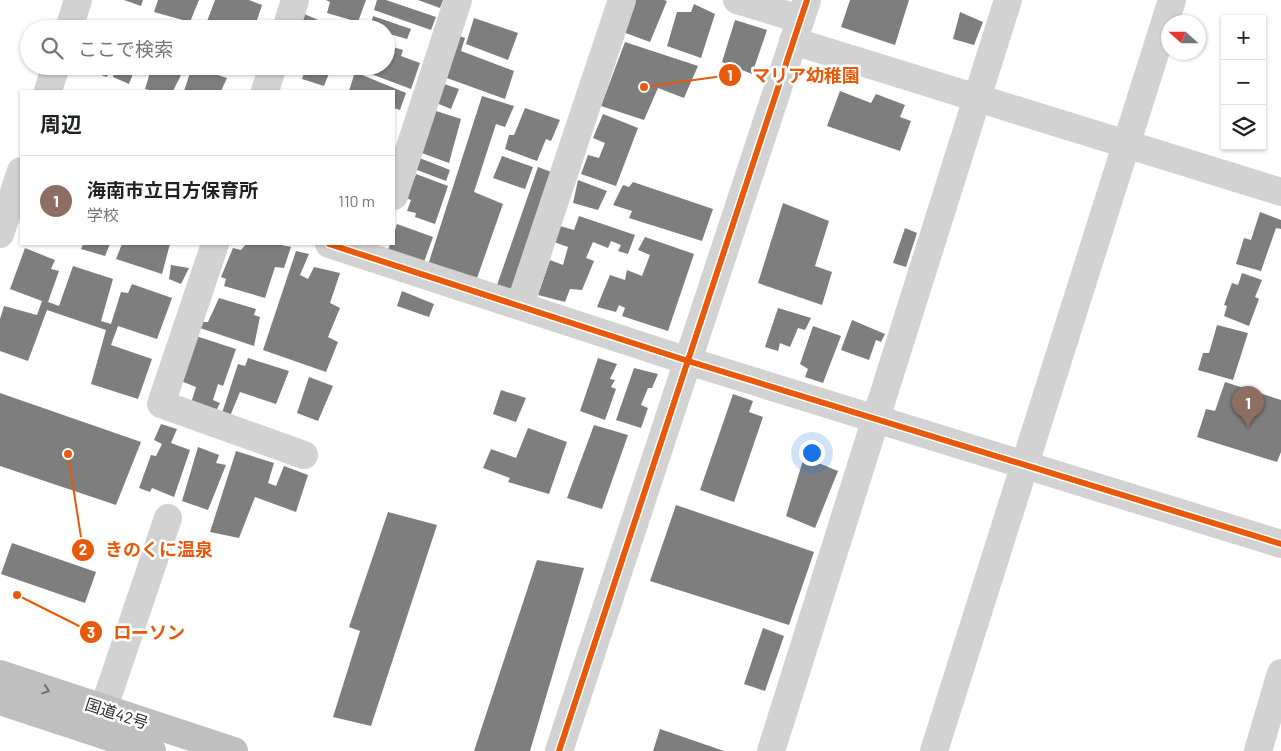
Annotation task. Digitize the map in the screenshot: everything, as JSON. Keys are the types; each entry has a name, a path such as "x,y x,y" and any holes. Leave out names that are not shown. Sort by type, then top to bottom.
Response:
{"highway":[{"name":"国道42号","path":"0,674 100,721 152,751"},
{"name":"国道42号","path":"0,701 234,751"}],"street":[{"path":"72,20 78,0"},
{"path":"289,20 295,0"},
{"path":"395,193 458,0"},
{"path":"520,305 622,0"},
{"path":"737,0 800,20 977,98 1281,192"},
{"path":"771,751 1008,0"},
{"path":"934,751 1172,0"},
{"path":"559,751 800,20"},
{"path":"48,90 53,75"},
{"path":"265,90 270,75"},
{"path":"0,234 20,174"},
{"path":"215,245 160,404 304,455"},
{"path":"336,245 376,251 520,305 688,361 1281,544"},
{"path":"100,721 168,518"},
{"path":"1258,751 1281,673"}],"building":[{"path":"124,0 143,0 141,6"},
{"path":"158,0 199,0 191,20 183,20 154,12"},
{"path":"215,0 249,0 262,5 257,20 208,20"},
{"path":"326,0 366,0 359,20 351,20 327,13 330,2"},
{"path":"377,0 386,0 436,17 431,30 374,10"},
{"path":"418,0 443,0 440,8"},
{"path":"632,0 667,1 650,42 623,32"},
{"path":"850,0 909,0 895,45 841,27"},
{"path":"694,4 715,14 701,58 667,46 677,12 691,12"},
{"path":"960,12 983,22 974,45 953,39"},
{"path":"302,13 318,20 300,20"},
{"path":"373,16 385,20 372,20"},
{"path":"474,18 518,33 508,60 466,44"},
{"path":"735,20 767,30 752,74 722,62"},
{"path":"395,24 411,29 407,39 395,36"},
{"path":"457,35 465,38 461,51 514,71 505,99 444,77"},
{"path":"625,42 698,66 684,98 658,88 644,120 601,106"},
{"path":"395,48 403,50 401,56 420,63 411,89 374,75 395,75"},
{"path":"114,75 132,75 129,84 113,77"},
{"path":"149,75 181,75 174,90 145,89"},
{"path":"189,75 217,75 227,78 221,90 184,90"},
{"path":"303,75 328,75 324,86 302,79"},
{"path":"354,75 362,75 406,93 400,110 395,108 395,90 349,90"},
{"path":"441,83 459,89 451,109 434,102"},
{"path":"840,91 871,103 876,94 905,105 900,117 911,121 900,151 827,126"},
{"path":"482,96 514,106 505,127 496,124 474,192 503,204 476,281 428,265"},
{"path":"525,108 560,120 551,141 546,139 537,161 505,149 509,135 514,135"},
{"path":"433,110 461,119 449,163 419,152"},
{"path":"603,114 638,128 616,186 581,174 588,155 599,158 605,143 593,138"},
{"path":"502,156 533,167 525,189 493,178"},
{"path":"417,157 450,170 446,181 412,168"},
{"path":"538,167 554,173 515,293 496,288"},
{"path":"416,174 448,186 435,224 415,217 416,213 407,211 411,200 406,198"},
{"path":"578,180 607,191 598,210 573,203"},
{"path":"633,182 713,209 702,241 629,218 632,211 613,205 623,185 629,187"},
{"path":"783,203 829,221 815,266 832,272 822,305 758,283"},
{"path":"1260,212 1281,220 1281,229 1276,228 1261,271 1236,264 1244,238 1251,240"},
{"path":"579,216 635,235 628,254 618,251 621,245 611,241 608,248 593,242 586,258 594,261 582,290 570,289 565,302 538,295 550,260 563,265 568,247 554,242 560,226 574,230"},
{"path":"397,224 433,237 424,262 388,250 390,245 395,245"},
{"path":"905,228 917,233 906,267 893,263"},
{"path":"645,237 694,254 668,331 622,316 625,308 619,305 616,312 597,307 610,275 625,280 627,270 642,276 650,255 638,250"},
{"path":"83,245 110,245 105,256 81,249"},
{"path":"122,245 170,245 162,274 116,259"},
{"path":"245,245 281,245 291,247 284,268 275,267 265,298 224,286 226,279 221,277 233,248 241,250"},
{"path":"25,248 55,260 51,269 59,271 48,302 59,306 73,266 113,279 101,321 111,324 121,292 128,293 132,284 172,298 157,339 118,326 111,345 152,359 138,399 91,384 106,330 47,310 28,361 0,351 0,319 4,306 37,315 42,301 10,289"},
{"path":"296,251 309,254 300,275 308,279 314,267 340,273 330,303 340,308 328,337 338,342 326,372 263,350"},
{"path":"171,265 189,268 181,284 169,279"},
{"path":"1242,273 1262,280 1255,297 1259,299 1249,326 1224,316 1227,306 1224,305 1232,283 1238,285"},
{"path":"402,291 434,304 429,317 397,306"},
{"path":"219,298 256,309 254,315 260,317 254,346 200,328 202,322 208,322"},
{"path":"778,308 811,318 805,330 798,328 790,347 780,343 778,351 765,347"},
{"path":"852,320 885,334 881,342 876,340 869,360 841,350"},
{"path":"1217,325 1248,333 1233,380 1198,370 1203,353 1209,353"},
{"path":"813,326 841,336 823,383 805,377 808,369 800,364"},
{"path":"196,336 236,349 223,386 218,384 213,400 220,403 216,411 191,403 196,387 181,381"},
{"path":"248,358 289,371 276,404 240,392 230,416 222,413 238,364 245,366"},
{"path":"598,358 617,364 610,379 615,380 611,387 616,389 605,420 580,411"},
{"path":"634,368 658,374 652,388 648,388 641,405 648,408 641,428 616,420"},
{"path":"309,377 333,386 318,421 297,413"},
{"path":"1225,382 1281,400 1281,452 1277,462 1197,437 1206,409 1215,411"},
{"path":"501,390 526,398 516,422 493,414"},
{"path":"0,393 141,442 116,505 0,466"},
{"path":"733,394 753,401 749,412 763,417 734,502 700,490"},
{"path":"161,424 177,429 171,443 190,450 174,497 152,488 150,492 139,488 151,455 156,456 162,444 154,440"},
{"path":"594,425 628,435 602,509 567,498"},
{"path":"528,428 567,442 549,494 508,482 510,478 483,468 491,449 516,458"},
{"path":"198,447 219,455 216,463 226,465 208,510 182,501"},
{"path":"236,451 274,463 268,483 276,486 284,466 308,475 296,512 255,497 239,538 210,532"},
{"path":"804,457 838,471 815,528 786,516"},
{"path":"676,505 814,552 789,625 650,581"},
{"path":"388,512 437,525 371,726 333,717 360,631 349,627"},
{"path":"12,543 96,572 85,603 1,574"},
{"path":"537,560 584,568 530,751 474,751"},
{"path":"763,628 784,636 765,691 744,684"},
{"path":"660,729 724,751 653,751"}],"cycle path":[{"path":"559,751 807,0"},
{"path":"332,245 688,361 1281,544"}],"place":[{"name":"マリア幼稚園","path":"644,87"},
{"name":"海南市立日方保育所","path":"1248,427"},
{"name":"きのくに温泉","path":"68,454"},
{"name":"ローソン","path":"17,595"}]}
